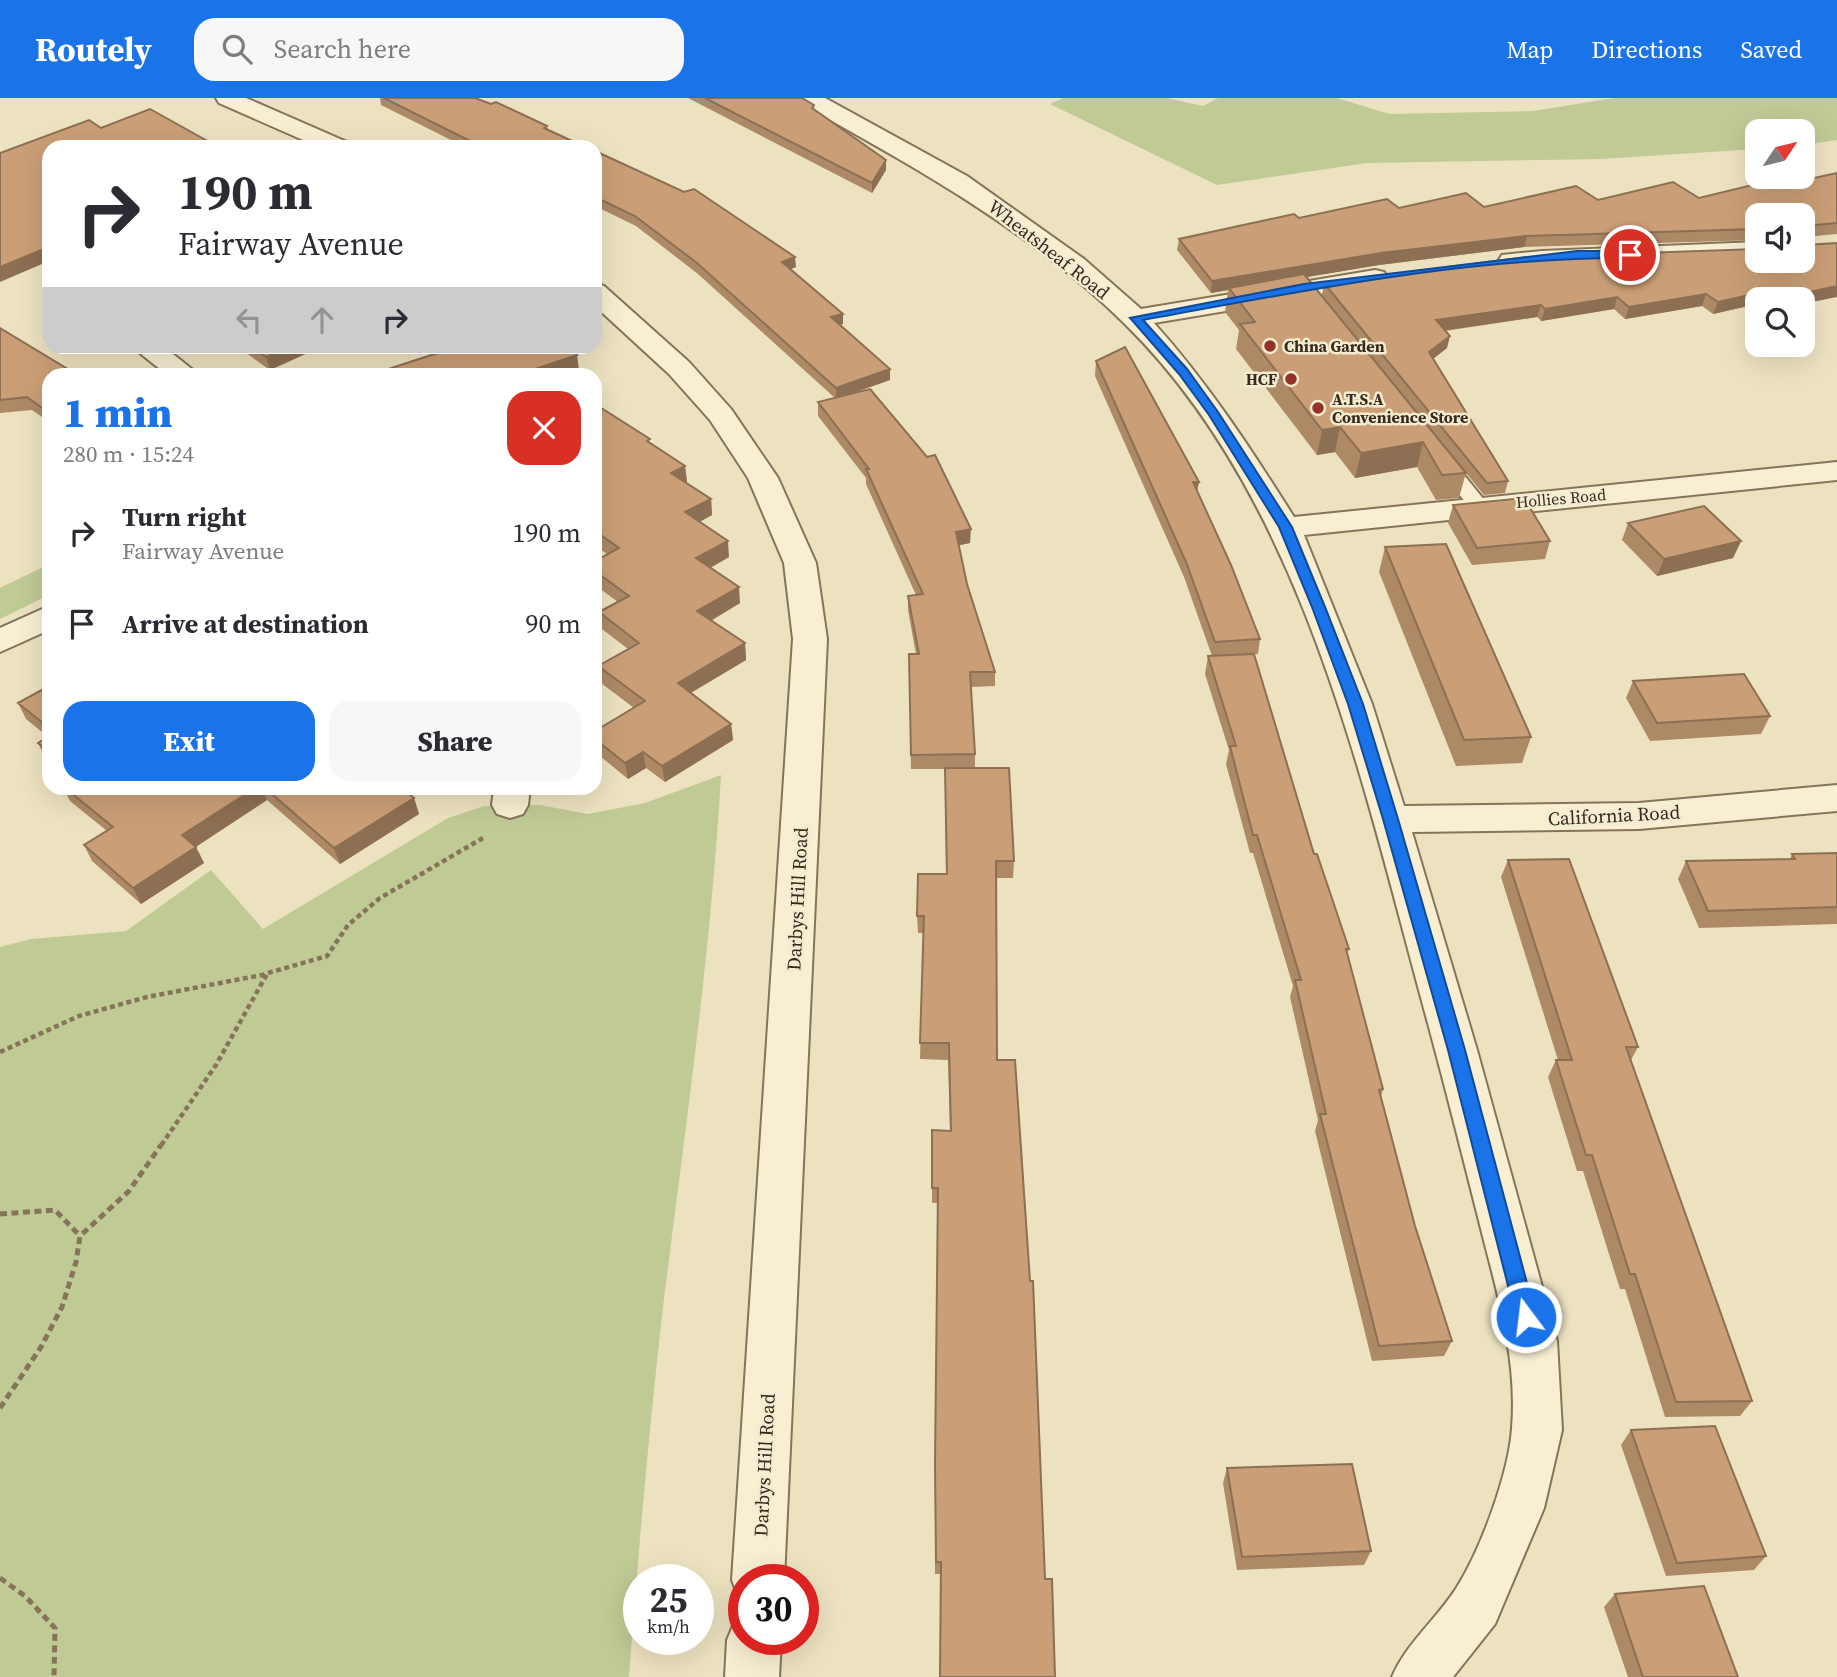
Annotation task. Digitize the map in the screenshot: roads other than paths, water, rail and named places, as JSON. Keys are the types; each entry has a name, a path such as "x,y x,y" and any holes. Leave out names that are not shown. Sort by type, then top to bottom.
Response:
{"street":[{"path":"227,98 323,140"},
{"name":"Wheatsheaf Road","path":"808,98 958,181 1075,265 1135,318 1183,372 1214,414 1285,527 1355,704 1456,1050 1532,1341 1537,1430 1519,1508 1476,1605 1419,1677"},
{"path":"1488,264 1577,254 1682,255 1745,251"},
{"path":"1135,318 1304,288 1398,275"},
{"name":"Darbys Hill Road","path":"602,298 679,368 721,415 763,478 800,563 810,639 759,1564"},
{"path":"155,354 175,368"},
{"name":"Hollies Road","path":"1285,527 1478,505 1837,471"},
{"path":"0,641 42,620"},
{"name":"California Road","path":"1390,819 1639,816 1837,798"},
{"path":"752,1677 753,1655"}],"lane":[{"path":"1304,288 1321,310"},
{"path":"1426,440 1478,505"}],"place":[{"name":"China Garden","path":"1270,346"},
{"name":"HCF","path":"1291,379"},
{"name":"A.T.S.A Convenience Store","path":"1318,408"}]}
